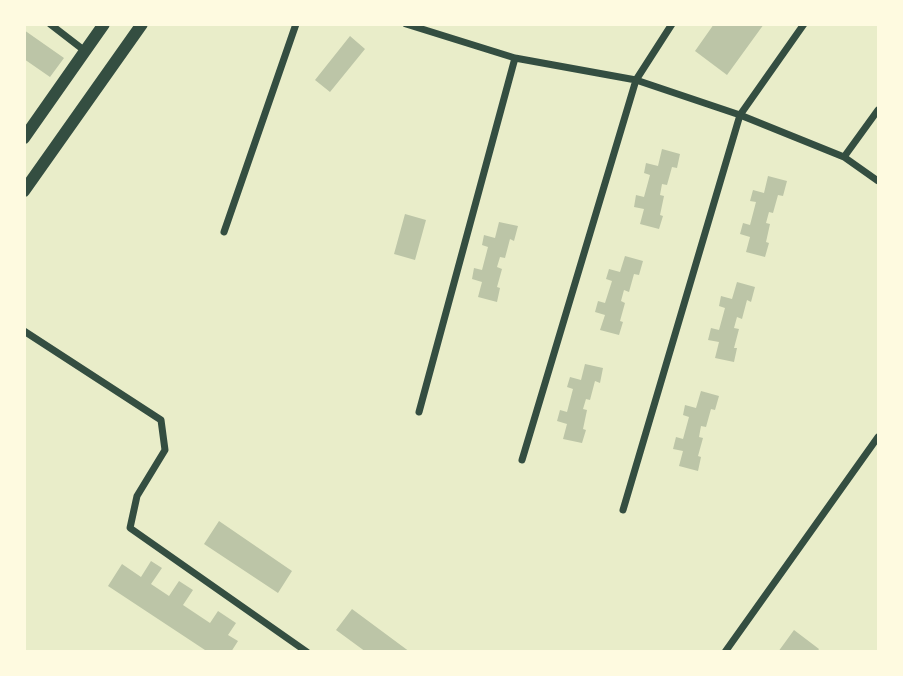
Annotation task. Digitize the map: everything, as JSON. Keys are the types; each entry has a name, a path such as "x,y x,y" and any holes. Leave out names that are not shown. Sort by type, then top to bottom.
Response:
{"street":[{"path":"50,24 85,51"},
{"path":"24,138 104,24"},
{"path":"24,191 142,24"},
{"path":"224,232 296,24"},
{"path":"406,24 515,58 636,80 740,115 844,157 878,181"},
{"path":"523,460 636,80 672,24"},
{"path":"624,510 740,115 804,24"},
{"path":"419,412 515,58"},
{"path":"844,157 878,110"},
{"path":"24,331 161,420 166,450 137,496 130,528 307,652"},
{"path":"725,652 878,437"}],"building":[{"path":"714,24 764,24 727,75 695,51"},
{"path":"24,30 64,58 50,77 24,59"},
{"path":"350,36 365,49 330,92 315,80"},
{"path":"662,149 680,154 677,168 672,167 667,185 662,184 660,195 664,196 660,215 663,216 659,229 640,224 644,209 634,207 636,195 644,197 650,175 644,173 646,163 658,166"},
{"path":"768,176 787,181 783,196 778,195 773,213 769,212 766,223 770,224 766,242 769,243 765,257 746,252 750,237 740,234 743,223 750,225 756,202 750,201 753,190 764,193"},
{"path":"405,214 426,220 415,260 394,254"},
{"path":"499,222 518,226 514,241 510,239 505,258 500,257 497,267 502,269 497,287 500,288 497,302 478,297 482,282 472,279 474,268 482,270 488,247 482,245 484,235 495,238"},
{"path":"625,256 643,261 639,275 634,274 629,292 624,290 621,301 625,303 620,321 623,322 619,335 600,330 605,315 595,312 598,301 605,303 612,281 606,279 609,269 620,272"},
{"path":"737,282 755,287 751,302 747,300 742,319 737,317 734,328 739,329 734,362 715,358 719,342 708,340 711,328 719,330 725,308 719,306 721,296 732,299"},
{"path":"585,364 603,368 600,383 595,381 590,400 586,399 583,409 587,410 582,443 563,439 567,424 557,421 560,410 567,412 573,389 567,387 570,377 581,380"},
{"path":"701,391 719,396 715,410 711,409 706,427 701,426 699,437 703,438 698,456 701,457 698,471 679,466 683,451 673,449 676,437 683,439 689,417 683,415 685,405 696,408"},
{"path":"219,521 292,571 278,593 204,544"},
{"path":"151,561 162,568 151,584 169,596 179,581 193,590 183,605 210,623 218,611 236,623 228,635 238,641 231,652 208,652 108,586 122,564 141,577"},
{"path":"352,609 410,652 366,652 336,630"},
{"path":"794,630 819,649 817,652 778,652"}]}
